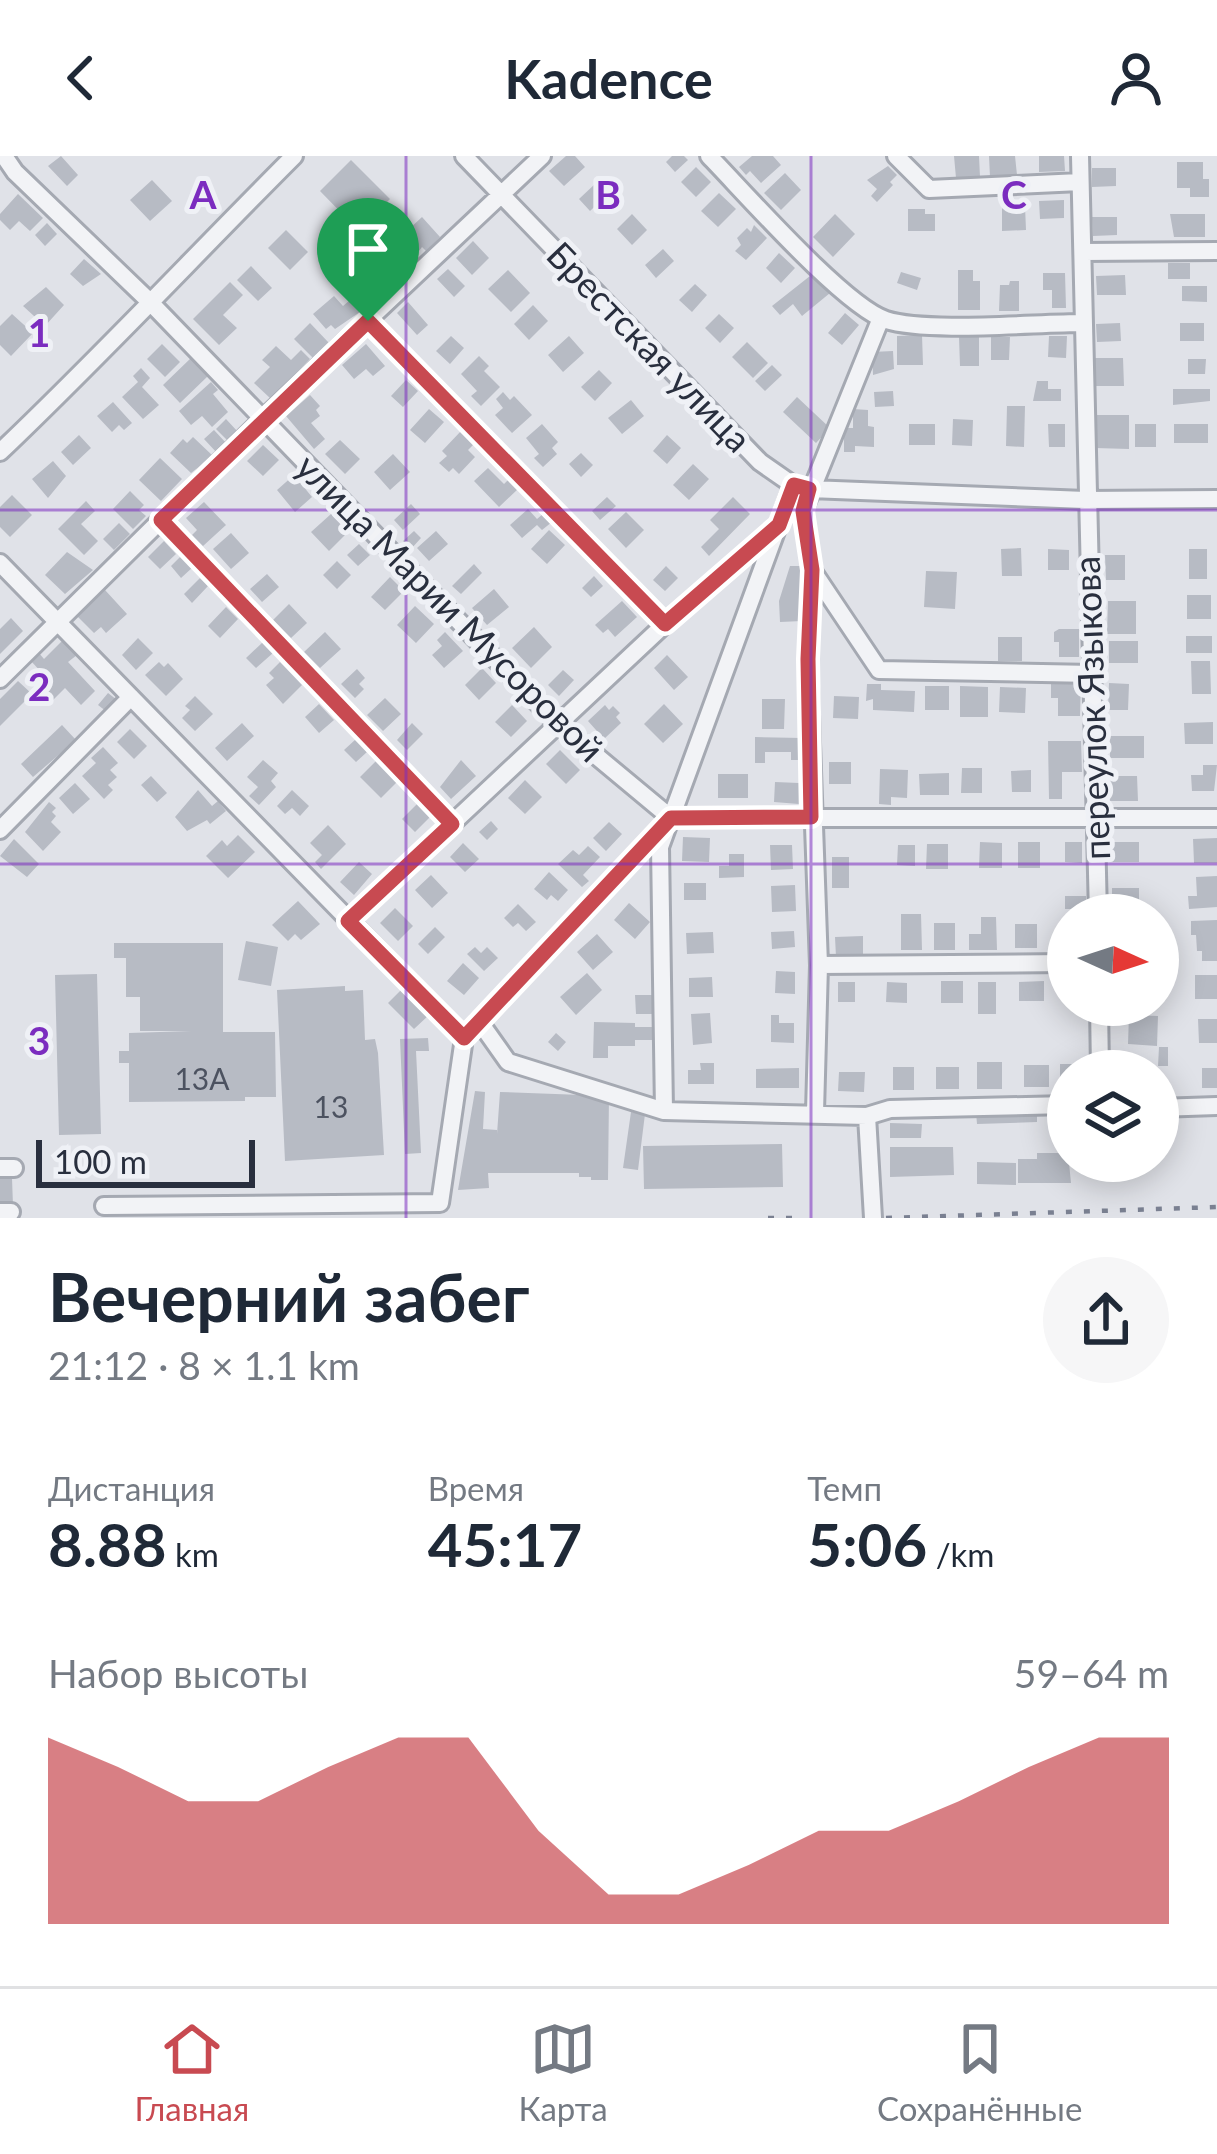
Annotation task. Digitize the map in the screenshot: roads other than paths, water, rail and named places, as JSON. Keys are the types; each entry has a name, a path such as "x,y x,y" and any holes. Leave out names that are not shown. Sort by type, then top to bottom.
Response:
{"street":[{"name":"улица Марии Мусоровой","path":"4,156 558,724 671,818"},
{"path":"0,452 87,370 294,156"},
{"name":"Брестская улица","path":"464,156 760,462 801,487"},
{"path":"0,679 262,420 542,156"},
{"path":"709,156 848,296 881,318 944,324 1082,323"},
{"path":"896,156 929,189 1080,182"},
{"name":"переулок Языкова","path":"1080,156 1098,894"},
{"path":"0,186 15,172"},
{"path":"1083,252 1217,251"},
{"path":"664,1111 660,847 779,525 881,318"},
{"path":"368,321 665,624"},
{"path":"801,487 1085,500 1217,499"},
{"path":"801,487 812,570 808,659 819,965 814,1112"},
{"path":"161,520 452,824"},
{"path":"348,921 665,624 779,525"},
{"path":"0,563 464,1038"},
{"path":"812,570 879,670 1093,674"},
{"path":"0,830 131,697"},
{"path":"104,1206 440,1203 464,1038 671,818 1217,818"},
{"path":"819,965 1047,963"},
{"path":"479,1022 508,1061 664,1111 867,1116 890,1109 1047,1105"},
{"path":"1179,1107 1217,1106"},
{"path":"867,1116 873,1218"}],"railway":[{"path":"886,1218 1217,1207"},
{"path":"768,1218 794,1218"}]}
